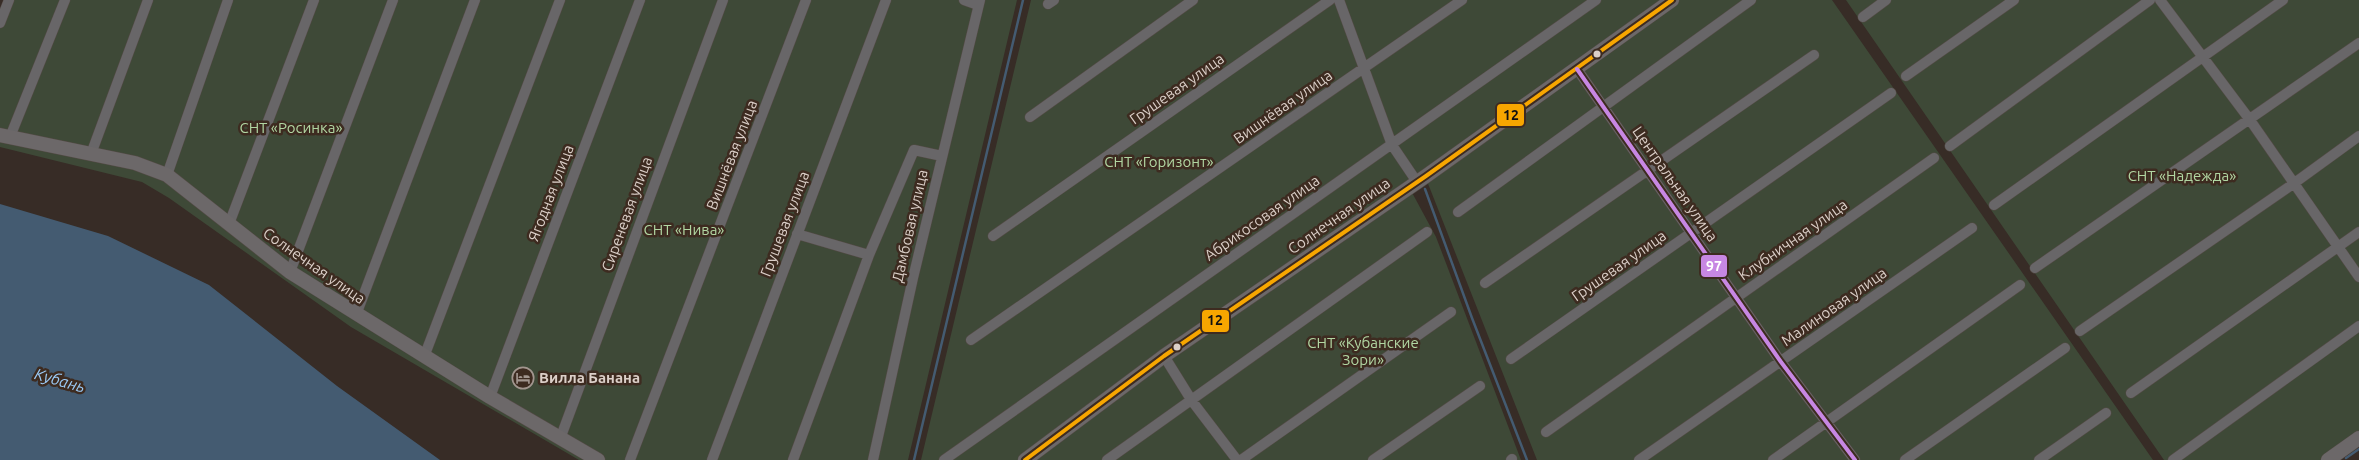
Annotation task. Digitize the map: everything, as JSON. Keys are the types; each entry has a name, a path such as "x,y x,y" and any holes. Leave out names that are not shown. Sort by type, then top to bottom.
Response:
{"street":[{"path":"0,23 9,0"},
{"path":"5,136 65,0"},
{"path":"91,154 148,0"},
{"path":"167,175 228,0"},
{"path":"229,224 314,0"},
{"path":"290,272 393,0"},
{"path":"356,315 475,0"},
{"path":"424,357 560,0"},
{"name":"Ягодная улица","path":"490,397 640,0"},
{"name":"Сиреневая улица","path":"560,439 723,0"},
{"name":"Вишнёвая улица","path":"630,460 806,0"},
{"name":"Грушевая улица","path":"712,460 886,0"},
{"path":"964,0 979,3"},
{"path":"1030,117 1193,0"},
{"name":"Грушевая улица","path":"993,236 1330,0"},
{"path":"1338,0 1392,145 1417,182"},
{"name":"Вишнёвая улица","path":"972,340 1462,0"},
{"name":"Абрикосовая улица","path":"944,460 1596,0"},
{"name":"Солнечная улица","path":"1025,460 1164,356 1417,182 1672,0"},
{"path":"1458,212 1751,0"},
{"path":"1863,16 1886,0"},
{"path":"1906,76 2014,0"},
{"path":"1950,146 2150,0"},
{"path":"2160,0 2202,59 2250,120 2359,277"},
{"path":"1994,205 2283,0"},
{"name":"Дамбовая улица","path":"873,460 979,3"},
{"path":"2035,268 2359,43"},
{"path":"1486,283 1814,55"},
{"name":"Центральная улица","path":"1577,69 1781,362 1855,460"},
{"name":"Грушевая улица","path":"1511,359 1891,93"},
{"name":"Солнечная улица","path":"5,136 135,163 167,175 290,272 424,357 598,460"},
{"path":"2080,331 2293,184 2359,136"},
{"path":"793,460 869,255 914,150 942,156"},
{"name":"Клубничная улица","path":"1546,432 1934,158"},
{"name":"Малиновая улица","path":"1639,460 1972,228"},
{"path":"1107,460 1427,232"},
{"path":"2131,393 2359,232"},
{"path":"797,234 869,255"},
{"path":"1774,460 2020,285"},
{"path":"1241,460 1451,312"},
{"path":"2173,460 2359,326"},
{"path":"1905,460 2064,348"},
{"path":"1164,356 1192,401 1237,460"},
{"path":"1374,460 1480,386"},
{"path":"2039,460 2106,413"},
{"path":"2328,460 2359,438"}],"green space":[{"name":"СНТ «Нива»","path":"9,0 1017,0 908,460 579,460 351,327 169,198 142,182 0,147 0,23"},
{"path":"1031,0 1832,0 2153,460 1537,460 1425,176 1409,187 1436,237 1521,460 921,460"},
{"name":"СНТ «Надежда»","path":"1846,0 2359,0 2359,442 2334,460 2164,460"}],"water":[{"name":"Кубань","path":"0,204 108,236 209,285 337,386 440,460 0,460"}],"waterway":[{"path":"914,460 1023,0"},
{"path":"1425,189 1527,460"},
{"path":"2346,458 2359,449"}],"transit line":[{"name":"12","path":"1025,460 1164,356 1426,176 1672,0"},
{"name":"97","path":"1577,69 1781,362 1855,460"}],"place":[{"name":"Вилла Банана","path":"523,378"}],"park label":[{"name":"СНТ «Росинка»","path":"291,128"},
{"name":"СНТ «Горизонт»","path":"1159,162"},
{"name":"СНТ «Кубанские Зори»","path":"1363,352"}]}
